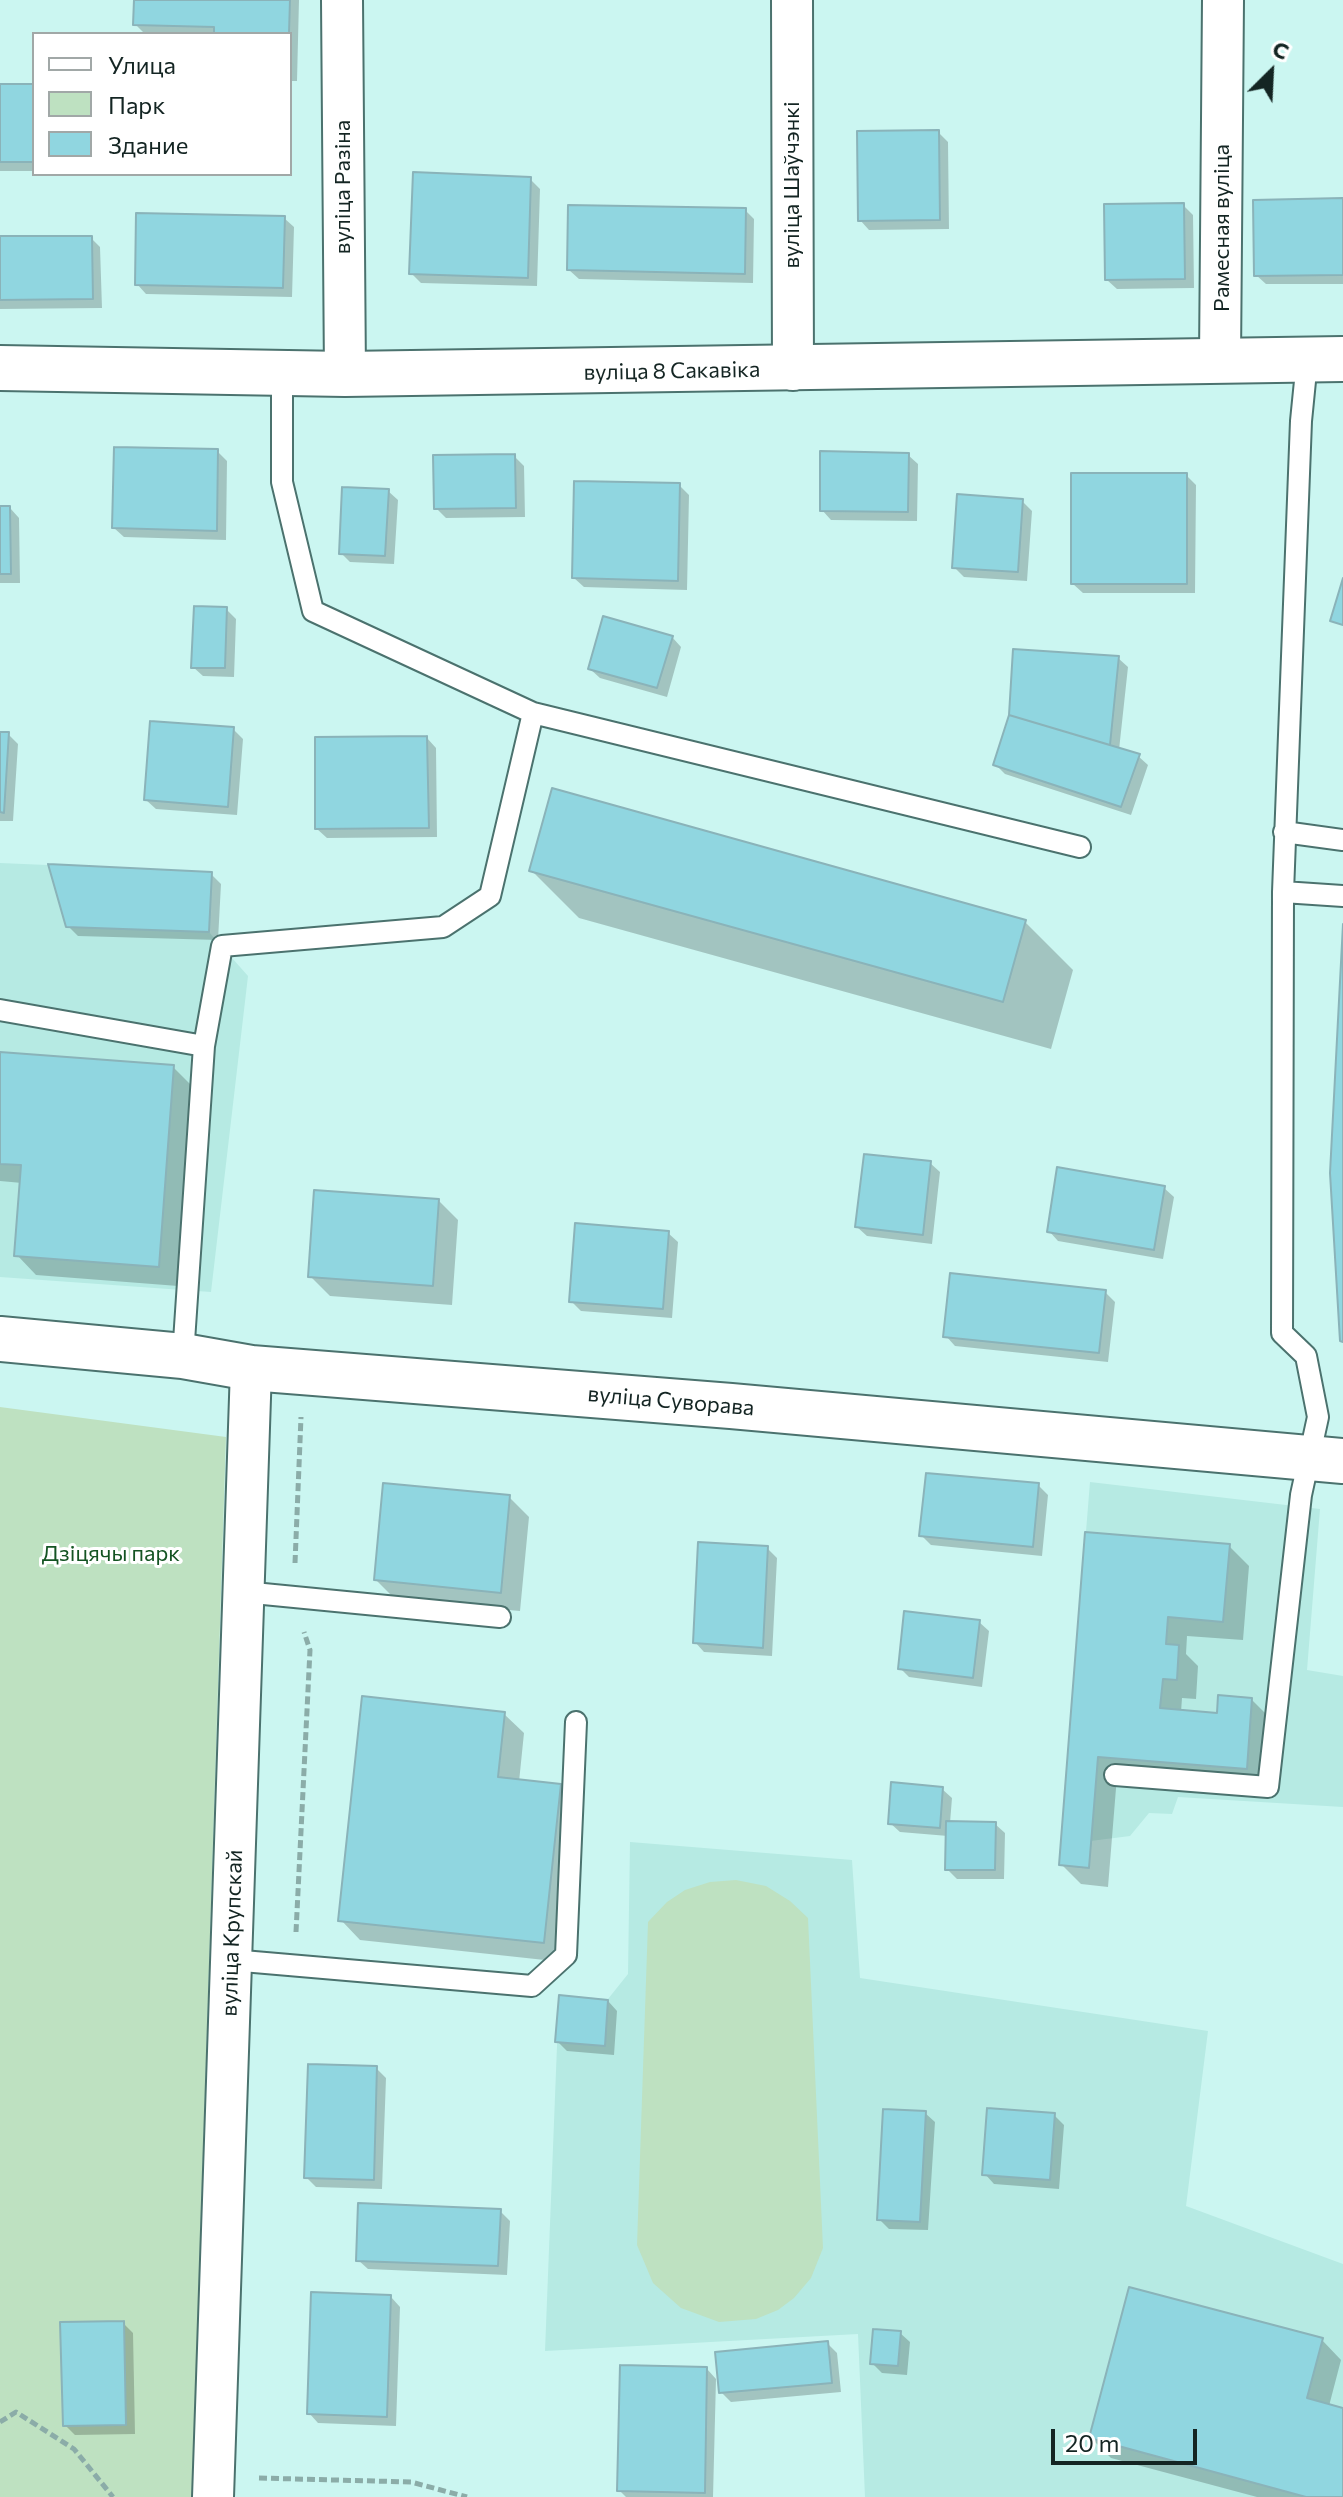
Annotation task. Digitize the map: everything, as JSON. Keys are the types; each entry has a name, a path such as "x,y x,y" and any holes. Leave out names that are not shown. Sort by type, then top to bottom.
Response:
{"street":[{"name":"вуліца Разіна","path":"342,0 345,374"},
{"name":"вуліца Шаўчэнкі","path":"792,0 793,370"},
{"name":"Рамесная вуліца","path":"1220,359 1223,0"},
{"name":"вуліца 8 Сакавіка","path":"0,368 345,374 793,370 1220,359 1325,360"},
{"name":"вуліца Суворава","path":"0,1339 183,1356 251,1368 731,1406 1326,1461"},
{"name":"вуліца Крупскай","path":"213,2497 251,1368"}],"lane":[{"path":"1115,1775 1268,1787 1301,1495 1326,1461 1306,1356 1282,1333 1284,832 1325,360"},
{"path":"282,371 282,482 313,611 533,713 1080,847"},
{"path":"183,1356 204,1046 222,946 443,927 490,896 533,713"},
{"path":"1284,832 1343,840"},
{"path":"1283,892 1343,896"},
{"path":"0,1010 204,1046"},
{"path":"243,1592 500,1617"},
{"path":"231,1960 532,1986 566,1955 576,1722"}],"path":[{"path":"0,2422 16,2412 74,2449 113,2497"},
{"path":"258,2478 411,2482 466,2496"}],"shaded area":[{"path":"0,863 212,872 209,932 248,976 211,1292 0,1277"},
{"path":"1090,1482 1320,1509 1307,1670 1343,1676 1343,1807 1178,1797 1172,1814 1149,1813 1130,1836 1091,1841 1089,1868 1059,1865"},
{"path":"630,1842 852,1860 860,1978 1208,2031 1186,2206 1343,2264 1343,2497 865,2497 858,2334 545,2351 559,1995 608,1999 628,1974"}],"green space":[{"name":"Дзіцячы парк","path":"0,1407 226,1437 192,2497 0,2497"},
{"path":"736,1880 766,1886 790,1901 808,1918 823,2248 811,2278 794,2298 778,2310 756,2319 719,2322 681,2308 653,2283 637,2245 648,1922 667,1902 685,1890 710,1882"}],"building":[{"path":"134,0 290,0 289,32 214,32 214,27 133,25"},
{"path":"0,84 32,84 32,162 0,162"},
{"path":"939,130 940,220 858,221 857,131"},
{"path":"413,172 531,177 528,278 409,274"},
{"path":"1343,198 1343,275 1254,276 1253,200"},
{"path":"1184,203 1185,279 1105,280 1104,204"},
{"path":"568,205 746,208 745,274 567,270"},
{"path":"136,213 285,216 283,288 135,285"},
{"path":"0,236 92,236 93,299 0,300"},
{"path":"114,447 218,449 217,531 112,528"},
{"path":"820,451 909,453 908,512 820,511"},
{"path":"515,454 516,508 434,509 433,455"},
{"path":"1071,473 1187,473 1187,584 1071,584"},
{"path":"574,481 680,483 678,581 572,578"},
{"path":"342,487 389,489 385,556 339,554"},
{"path":"957,494 1023,499 1018,572 952,568"},
{"path":"0,506 10,506 11,574 0,574"},
{"path":"1343,578 1343,625 1330,621"},
{"path":"194,606 227,607 225,668 191,668"},
{"path":"603,616 673,636 657,688 588,669"},
{"path":"1013,649 1119,656 1110,745 1009,715"},
{"path":"1009,715 1140,754 1121,807 993,765"},
{"path":"150,721 234,727 228,807 144,800"},
{"path":"0,732 9,732 4,813 0,812"},
{"path":"427,736 429,828 315,829 315,737"},
{"path":"552,788 1026,920 1003,1002 529,871"},
{"path":"48,864 212,872 209,932 66,927"},
{"path":"1343,924 1343,1342 1340,1341 1330,1173"},
{"path":"0,1052 174,1065 159,1267 14,1256 21,1165 0,1164"},
{"path":"864,1154 931,1161 923,1235 855,1227"},
{"path":"1057,1167 1165,1186 1154,1250 1047,1232"},
{"path":"314,1190 439,1199 433,1286 308,1277"},
{"path":"575,1223 669,1231 663,1309 569,1302"},
{"path":"950,1273 1106,1290 1099,1353 943,1337"},
{"path":"926,1473 1039,1483 1033,1547 919,1536"},
{"path":"383,1483 510,1495 501,1593 374,1580"},
{"path":"1085,1532 1230,1544 1223,1622 1168,1617 1166,1644 1179,1645 1177,1680 1163,1679 1160,1708 1217,1713 1218,1695 1252,1698 1247,1769 1098,1757 1089,1868 1059,1865"},
{"path":"698,1542 768,1546 763,1648 693,1643"},
{"path":"904,1611 980,1620 973,1678 898,1669"},
{"path":"362,1696 505,1712 498,1777 561,1784 544,1943 338,1921"},
{"path":"891,1782 943,1787 940,1828 888,1824"},
{"path":"946,1821 996,1822 995,1870 945,1870"},
{"path":"559,1995 608,2000 605,2046 555,2042"},
{"path":"308,2064 377,2066 374,2180 304,2178"},
{"path":"987,2108 1055,2113 1050,2180 982,2175"},
{"path":"883,2109 926,2111 920,2222 877,2220"},
{"path":"358,2203 501,2209 498,2266 356,2261"},
{"path":"1129,2287 1323,2338 1307,2398 1343,2408 1343,2497 1306,2497 1089,2438"},
{"path":"311,2292 391,2295 387,2417 307,2414"},
{"path":"124,2321 126,2425 63,2426 60,2322"},
{"path":"873,2329 901,2331 898,2366 870,2364"},
{"path":"828,2341 832,2383 719,2393 715,2352"},
{"path":"620,2365 707,2367 705,2493 617,2491"}]}
